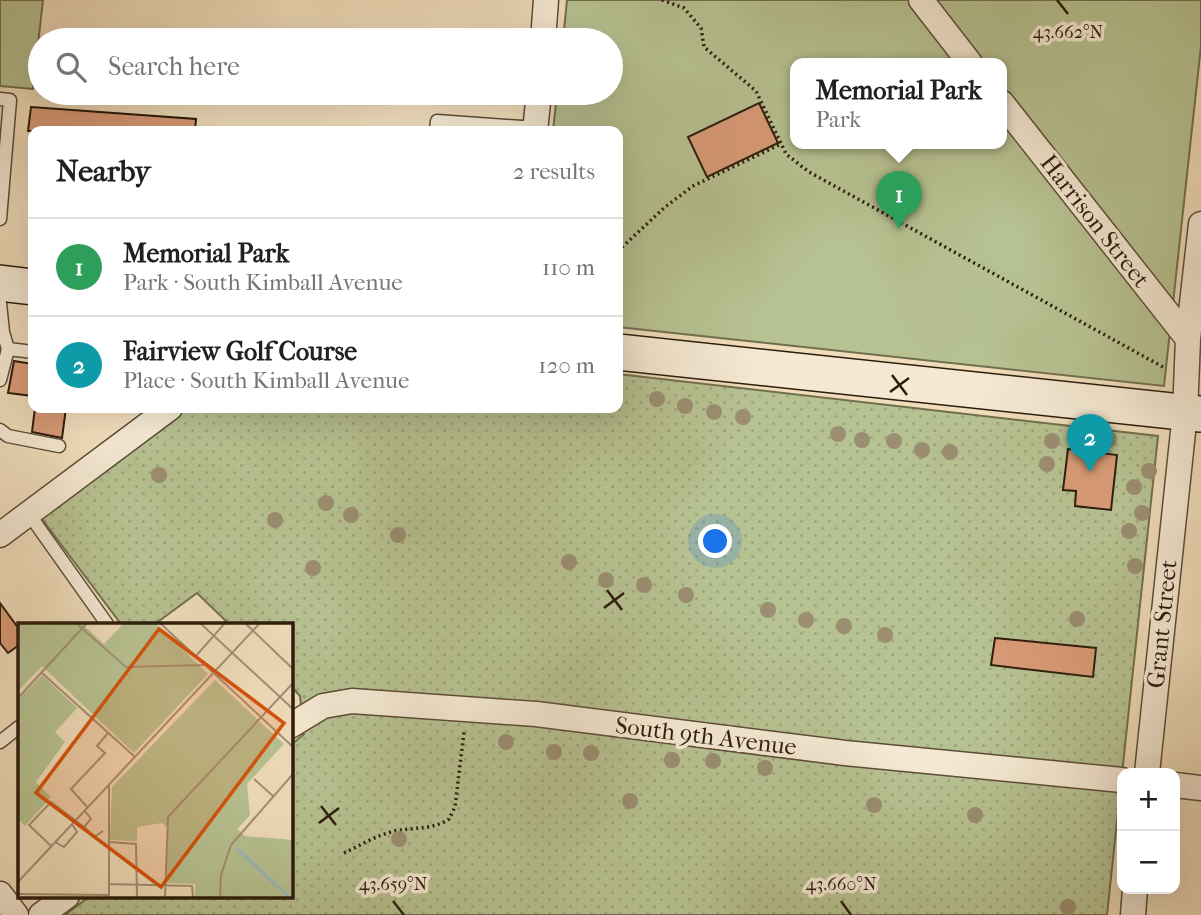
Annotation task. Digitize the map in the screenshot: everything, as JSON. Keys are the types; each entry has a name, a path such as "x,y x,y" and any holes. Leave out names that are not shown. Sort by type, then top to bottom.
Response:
{"street":[{"path":"544,28 546,0"},
{"path":"921,0 966,58"},
{"path":"536,126 538,105"},
{"name":"Harrison Street","path":"1007,109 1188,339"},
{"name":"Grant Street","path":"1148,768 1193,413 1188,339 1199,265 1201,224"},
{"path":"0,283 28,286"},
{"path":"623,353 1193,413"},
{"path":"0,535 163,413"},
{"name":"South 9th Avenue","path":"292,725 323,706 352,701 536,714 845,753 1117,780"},
{"path":"1180,786 1201,788"},
{"path":"0,894 16,915"},
{"path":"1133,915 1135,894"},
{"path":"41,915 64,898"}],"lane":[{"path":"0,99 10,100 0,219"},
{"path":"436,126 437,121 492,126"},
{"path":"0,303 3,332 8,348 0,380"},
{"path":"8,348 28,351"},
{"path":"0,429 8,436 59,446"},
{"path":"29,514 106,623"},
{"path":"0,742 18,728"}],"path":[{"path":"662,0 684,8 701,28 704,47 756,91 786,154 809,172 1163,369 1164,355"},
{"path":"623,246 665,207 693,186 781,145"},
{"path":"344,853 387,834 432,827 449,820 455,807 467,709"}],"green space":[{"path":"0,0 43,0 40,28 28,28 28,89 0,86"},
{"path":"567,0 1201,0 1201,46 1164,386 623,328 623,126 554,126 556,105 623,105 623,28 564,28"},
{"path":"623,375 1158,436 1123,768 1117,768 1117,821 1107,915 65,915 87,898 292,898 292,744 304,734 300,696 292,687 292,623 228,623 197,593 156,623 120,623 39,515 178,413 623,413"}],"building":[{"path":"759,103 778,143 707,177 688,137"},
{"path":"31,107 196,119 195,126 29,126"},
{"path":"14,361 28,363 28,395 8,393"},
{"path":"34,413 65,413 62,438 32,432"},
{"path":"1068,449 1117,455 1111,510 1075,506 1076,491 1063,490"},
{"path":"0,603 18,628 18,646 8,653 0,643"},
{"path":"995,638 1096,648 1093,677 991,665"}],"place":[{"name":"Memorial Park","path":"899,229"},
{"name":"Fairview Golf Course","path":"1090,472"}]}
